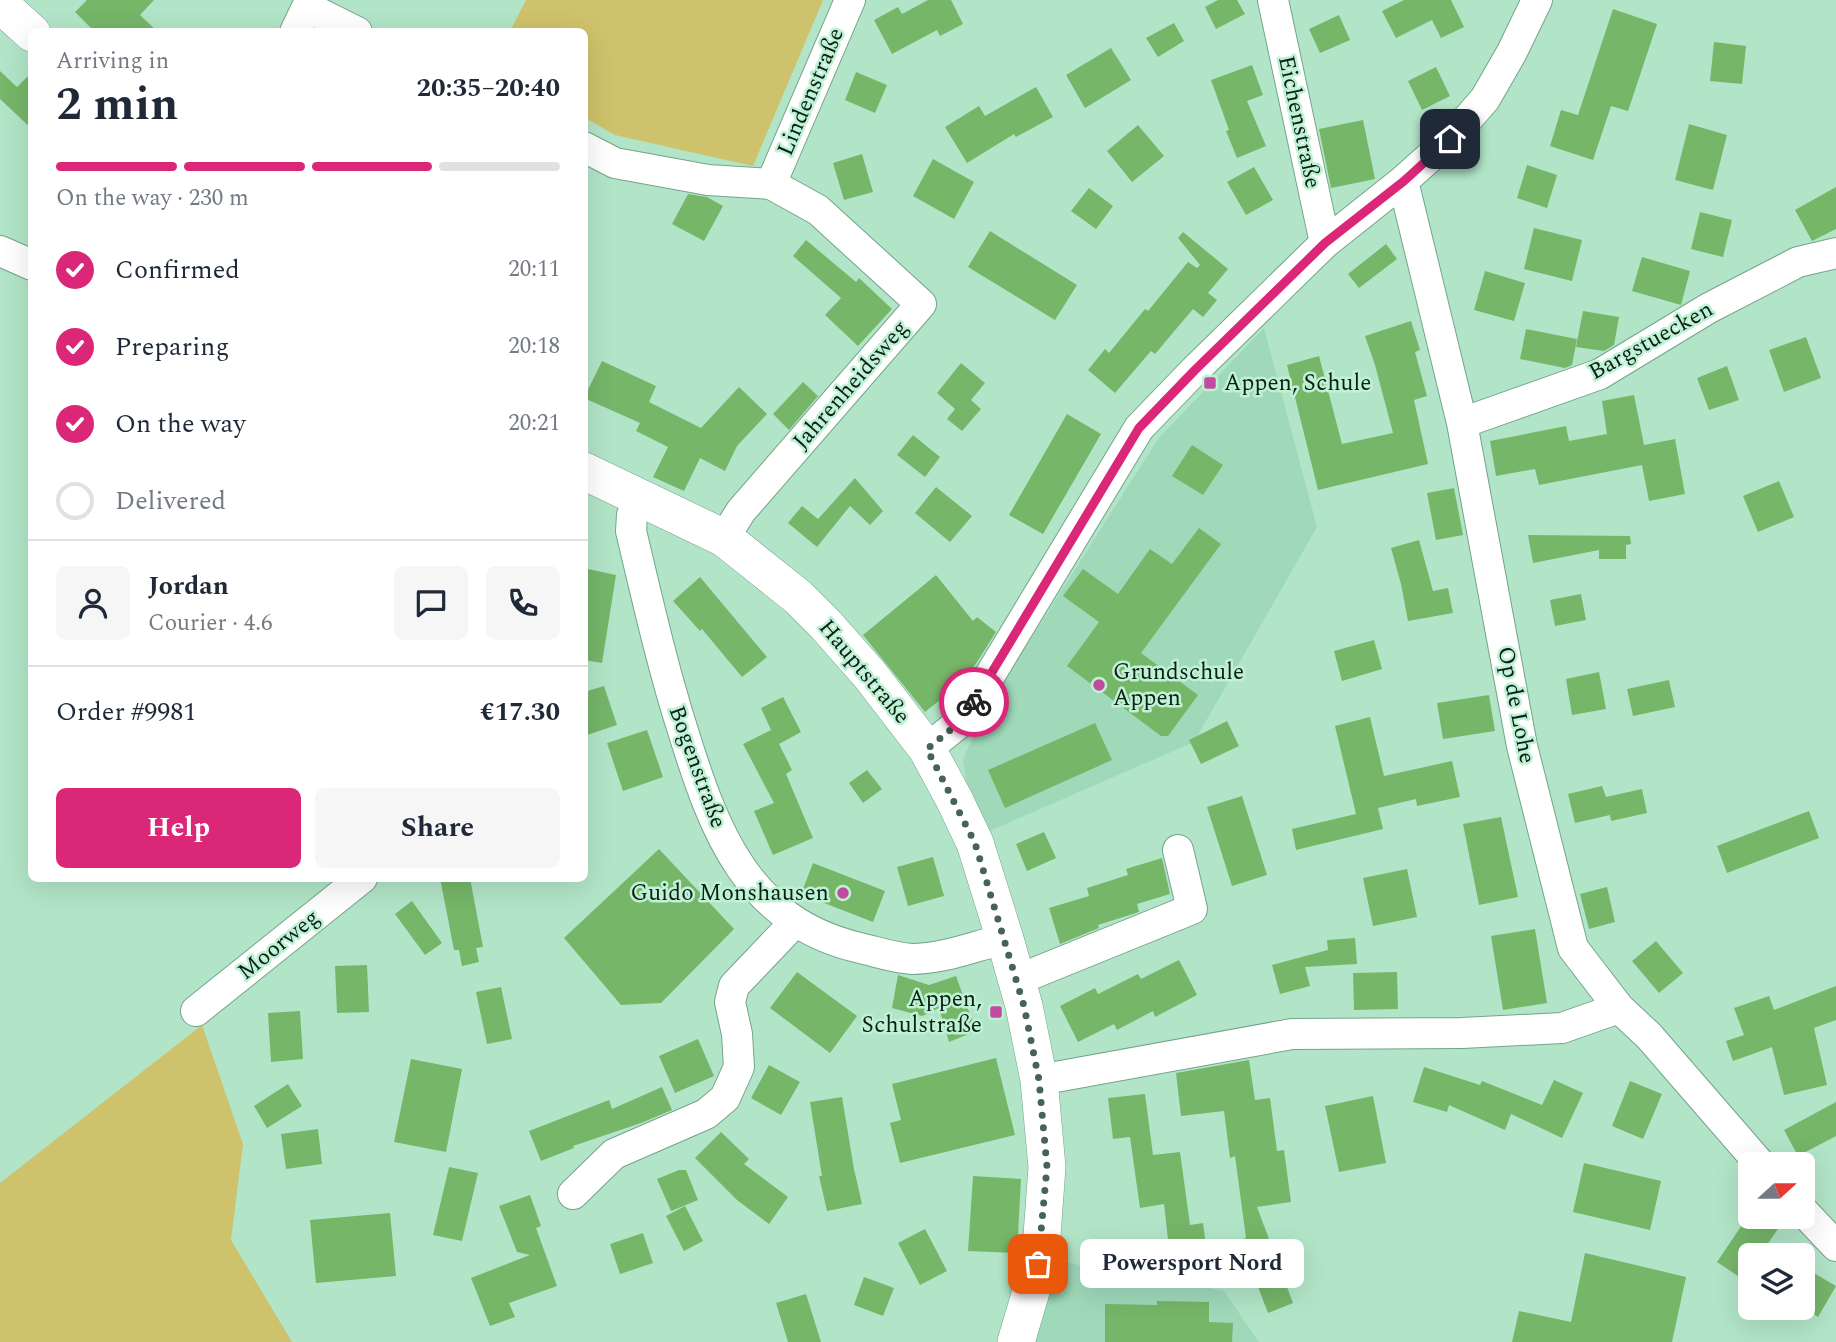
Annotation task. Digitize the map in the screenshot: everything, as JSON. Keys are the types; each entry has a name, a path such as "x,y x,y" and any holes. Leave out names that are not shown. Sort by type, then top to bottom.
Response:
{"main road":[{"path":"0,5 28,30"},
{"name":"Hauptstraße","path":"588,473 724,538 797,597 870,675 927,749 975,843 1017,980 1039,1080 1047,1167 1041,1249 1016,1342"}],"street":[{"name":"Lindenstraße","path":"771,184 850,0"},
{"name":"Eichenstraße","path":"1273,0 1325,243"},
{"path":"927,749 959,723 969,710 1139,428 1325,243 1404,181 1450,139 1485,99 1537,0"},
{"path":"297,28 307,7 349,28"},
{"name":"Jahrenheidsweg","path":"588,149 615,163 708,180 771,184 818,210 921,304 741,512 724,538"},
{"name":"Op de Lohe","path":"1404,181 1462,423 1522,746 1573,948 1619,1008 1648,1036 1750,1152"},
{"path":"0,251 28,263"},
{"name":"Bargstuecken","path":"1462,423 1600,374 1709,308 1798,262 1836,253"},
{"name":"Bogenstraße","path":"639,496 632,515 631,531 669,687 707,804 720,833 764,895 794,923 826,939 895,957 913,959 957,953 1005,939"},
{"path":"1017,980 1192,908 1178,850"},
{"name":"Moorweg","path":"196,1012 357,882"},
{"path":"573,1194 614,1154 699,1118 725,1098 739,1067 738,1042 730,1002 734,986 794,923"},
{"path":"1039,1080 1292,1034 1462,1033 1562,1028 1619,1008"},
{"path":"1815,1224 1836,1246"}],"shaded area":[{"path":"526,0 823,0 753,166 615,135 588,120 588,28 512,28"},
{"path":"1264,328 1317,527 1194,742 985,833 966,781 963,759 988,706 1158,439"},
{"path":"202,1025 243,1144 231,1240 292,1342 0,1342 0,1183"},
{"path":"1058,1261 1224,1291 1259,1342 1034,1342"}],"building":[{"path":"87,0 154,0 140,15 154,28 91,28 75,12"},
{"path":"928,0 951,0 963,24 940,36 937,30 892,54 874,20 898,7 902,14"},
{"path":"1218,0 1237,0 1245,14 1216,29 1205,7"},
{"path":"1404,0 1451,0 1464,27 1441,38 1432,20 1396,38 1382,11"},
{"path":"1613,9 1657,24 1628,111 1611,106 1593,160 1550,146 1561,110 1578,115"},
{"path":"1339,15 1350,40 1320,53 1309,29"},
{"path":"1174,23 1184,41 1158,57 1146,38"},
{"path":"1714,42 1746,46 1742,84 1710,81"},
{"path":"1111,48 1131,80 1085,108 1066,75"},
{"path":"1252,65 1263,95 1247,101 1266,146 1237,158 1211,80"},
{"path":"1436,67 1450,96 1422,110 1408,81"},
{"path":"0,71 17,87 28,76 28,125 0,99"},
{"path":"856,72 887,85 875,113 845,100"},
{"path":"1036,87 1053,117 1016,137 1014,134 967,163 945,127 979,106 985,116"},
{"path":"1363,120 1375,179 1331,188 1319,129"},
{"path":"1689,124 1727,135 1713,190 1675,180"},
{"path":"1138,125 1164,156 1132,182 1107,151"},
{"path":"862,154 873,192 844,200 833,163"},
{"path":"933,159 974,182 954,219 913,196"},
{"path":"1527,165 1557,175 1547,208 1517,198"},
{"path":"1254,167 1273,200 1246,215 1227,182"},
{"path":"1836,187 1836,229 1812,241 1795,210"},
{"path":"1089,188 1113,206 1096,229 1071,211"},
{"path":"688,194 707,197 723,206 704,241 672,224"},
{"path":"1700,212 1732,220 1723,257 1691,249"},
{"path":"1534,228 1582,240 1572,281 1524,269"},
{"path":"990,231 1077,285 1055,320 968,267"},
{"path":"1183,232 1228,269 1208,293 1217,300 1203,317 1193,309 1155,354 1151,351 1115,393 1088,370 1105,349 1109,353 1145,309 1148,311 1188,262 1197,268 1200,265 1178,238"},
{"path":"806,240 856,282 859,278 892,309 858,346 825,315 841,298 793,256"},
{"path":"1386,244 1397,259 1359,288 1348,274"},
{"path":"1642,257 1690,271 1681,305 1632,291"},
{"path":"1485,271 1525,283 1514,321 1474,310"},
{"path":"1583,311 1619,317 1614,345 1604,351 1576,347"},
{"path":"1411,321 1420,350 1415,352 1427,396 1414,400 1428,464 1318,490 1287,365 1319,356 1342,444 1393,433 1365,336"},
{"path":"1526,329 1577,339 1572,365 1565,368 1520,359"},
{"path":"1806,337 1821,378 1784,392 1769,350"},
{"path":"602,361 656,386 649,402 701,428 739,387 767,414 737,446 725,471 700,458 684,491 653,477 668,447 636,431 640,423 588,400 588,390"},
{"path":"961,363 985,383 971,400 981,409 962,431 947,419 955,409 937,393"},
{"path":"1727,366 1739,400 1709,410 1697,378"},
{"path":"803,382 818,396 789,430 773,414"},
{"path":"1634,395 1644,445 1675,439 1685,494 1649,501 1642,465 1539,485 1535,469 1496,476 1490,441 1566,426 1569,441 1607,434 1602,401"},
{"path":"1067,414 1101,434 1043,534 1009,515"},
{"path":"913,435 940,457 925,477 897,455"},
{"path":"1192,445 1223,465 1203,495 1172,476"},
{"path":"855,478 883,511 870,525 850,506 817,547 788,523 802,506 818,519"},
{"path":"1779,481 1794,517 1758,532 1743,496"},
{"path":"936,487 972,516 950,542 915,513"},
{"path":"1454,488 1463,535 1436,540 1427,493"},
{"path":"1199,528 1221,544 1141,653 1198,695 1168,736 1161,736 1067,666 1099,622 1063,596 1083,569 1118,594 1150,549 1172,564"},
{"path":"1528,535 1630,536 1631,544 1626,545 1626,559 1599,559 1599,550 1533,563"},
{"path":"1419,540 1433,591 1448,588 1453,613 1408,621 1391,548"},
{"path":"588,569 616,575 602,663 588,661"},
{"path":"936,575 973,621 977,617 996,632 965,677 967,678 925,712 863,635"},
{"path":"700,577 767,657 742,677 702,629 700,631 673,601"},
{"path":"1581,594 1586,620 1555,626 1550,600"},
{"path":"1374,640 1382,669 1342,681 1334,651"},
{"path":"1599,672 1606,709 1572,715 1566,679"},
{"path":"1669,680 1675,707 1633,716 1627,689"},
{"path":"604,686 617,725 588,735 588,691"},
{"path":"1489,695 1495,731 1443,739 1437,703"},
{"path":"783,697 801,732 779,744 792,770 786,774 813,838 773,855 754,811 774,803 743,744 771,730 761,708"},
{"path":"1370,717 1384,776 1452,761 1460,797 1417,806 1416,799 1378,808 1383,829 1296,850 1292,829 1356,814 1335,726"},
{"path":"1227,721 1239,746 1201,764 1189,740"},
{"path":"1095,723 1112,760 1005,808 988,770"},
{"path":"647,730 663,777 623,791 607,743"},
{"path":"867,770 882,789 863,803 849,783"},
{"path":"1602,786 1606,797 1642,789 1647,813 1611,821 1610,815 1575,823 1568,794"},
{"path":"1242,796 1267,875 1232,886 1207,807"},
{"path":"1809,811 1819,838 1727,873 1717,846"},
{"path":"1501,817 1518,897 1479,905 1463,824"},
{"path":"1044,832 1056,858 1027,871 1016,844"},
{"path":"659,849 734,929 661,1003 621,1005 564,938"},
{"path":"933,857 944,896 908,906 897,867"},
{"path":"1162,858 1170,894 1137,904 1139,912 1098,925 1099,928 1060,944 1049,908 1089,896 1087,888 1128,875 1126,869"},
{"name":"Guido Monshausen","path":"813,863 885,891 873,922 801,894"},
{"path":"1407,869 1417,917 1373,926 1363,878"},
{"path":"441,882 471,882 483,947 476,948 479,962 462,966 459,950 454,950"},
{"path":"1607,887 1615,922 1589,929 1580,894"},
{"path":"412,901 442,943 425,955 395,914"},
{"path":"1535,929 1547,1003 1503,1010 1491,936"},
{"path":"1355,938 1357,964 1305,967 1310,986 1280,994 1272,965 1328,950 1327,940"},
{"path":"1656,941 1683,973 1659,993 1632,961"},
{"path":"1179,960 1197,995 1155,1017 1153,1011 1117,1030 1114,1024 1078,1042 1060,1006 1095,988 1098,994 1138,974 1141,979"},
{"path":"367,965 369,1012 337,1013 335,966"},
{"path":"797,972 857,1016 830,1053 770,1008"},
{"path":"1397,972 1398,1009 1354,1010 1353,973"},
{"path":"898,975 929,985 956,976 976,1031 949,1042 939,1008 922,1016 892,1008"},
{"path":"1836,986 1836,1020 1814,1028 1827,1085 1784,1095 1772,1047 1733,1061 1726,1041 1744,1035 1734,1008 1769,996 1774,1010"},
{"path":"501,987 512,1039 487,1044 476,992"},
{"path":"300,1011 303,1059 271,1062 268,1013"},
{"path":"698,1039 714,1076 675,1093 659,1056"},
{"path":"996,1058 1015,1135 900,1163 890,1123 901,1120 892,1084"},
{"path":"411,1059 462,1069 446,1152 394,1142"},
{"path":"1249,1060 1255,1100 1270,1098 1277,1151 1284,1150 1291,1202 1257,1207 1293,1303 1268,1313 1240,1240 1246,1238 1235,1156 1230,1158 1224,1111 1181,1116 1176,1073"},
{"path":"769,1065 800,1082 781,1115 751,1098"},
{"path":"1424,1067 1480,1085 1482,1081 1542,1105 1554,1080 1583,1093 1562,1138 1511,1114 1505,1130 1449,1105 1447,1112 1413,1102"},
{"path":"1630,1081 1662,1094 1643,1139 1612,1126"},
{"path":"288,1084 302,1106 267,1128 254,1106"},
{"path":"662,1087 672,1110 573,1146 574,1148 541,1161 529,1131 609,1100 612,1109"},
{"path":"1145,1094 1153,1155 1180,1152 1190,1225 1203,1223 1208,1261 1171,1266 1164,1204 1140,1208 1130,1137 1113,1139 1108,1098"},
{"path":"1373,1096 1386,1163 1339,1172 1325,1106"},
{"path":"842,1097 862,1204 827,1211 819,1176 822,1176 810,1102"},
{"path":"1836,1102 1836,1136 1806,1152 1796,1152 1784,1130"},
{"path":"318,1129 322,1164 286,1169 281,1134"},
{"path":"721,1132 749,1159 744,1164 788,1197 769,1224 737,1200 695,1158"},
{"path":"1584,1163 1661,1181 1650,1230 1573,1212"},
{"path":"449,1167 478,1173 462,1241 433,1235"},
{"path":"686,1170 698,1200 671,1211 657,1179"},
{"path":"973,1176 1021,1179 1017,1253 968,1251"},
{"path":"530,1195 541,1226 536,1228 557,1286 509,1303 515,1317 490,1326 471,1278 530,1255 517,1252 499,1206"},
{"path":"685,1206 703,1241 684,1251 666,1216"},
{"path":"390,1213 396,1276 316,1283 310,1220"},
{"path":"925,1229 947,1271 920,1285 898,1243"},
{"path":"1739,1229 1778,1229 1768,1243 1738,1243 1738,1276 1717,1262"},
{"path":"643,1233 653,1263 620,1274 610,1244"},
{"path":"1585,1253 1686,1277 1672,1342 1512,1342 1519,1311 1571,1322"},
{"path":"1815,1274 1836,1286 1818,1317 1815,1315"},
{"path":"864,1277 894,1288 883,1316 854,1305"},
{"path":"806,1294 821,1342 788,1342 776,1303"},
{"path":"1157,1301 1209,1302 1209,1322 1233,1323 1232,1342 1105,1342 1105,1304 1157,1305"}],"way so far":[{"path":"974,702 959,723 927,749 975,843 1024,1006 1039,1080 1047,1167 1038,1264"}],"place":[{"name":"Appen, Schule","path":"1210,383"},
{"name":"Grundschule Appen","path":"1099,685"},
{"name":"Guido Monshausen","path":"843,893"},
{"name":"Appen, Schulstraße","path":"996,1012"},
{"name":"Powersport Nord","path":"1038,1264"}],"route":[{"path":"974,702 1139,428 1325,243 1404,181 1450,139"}]}
